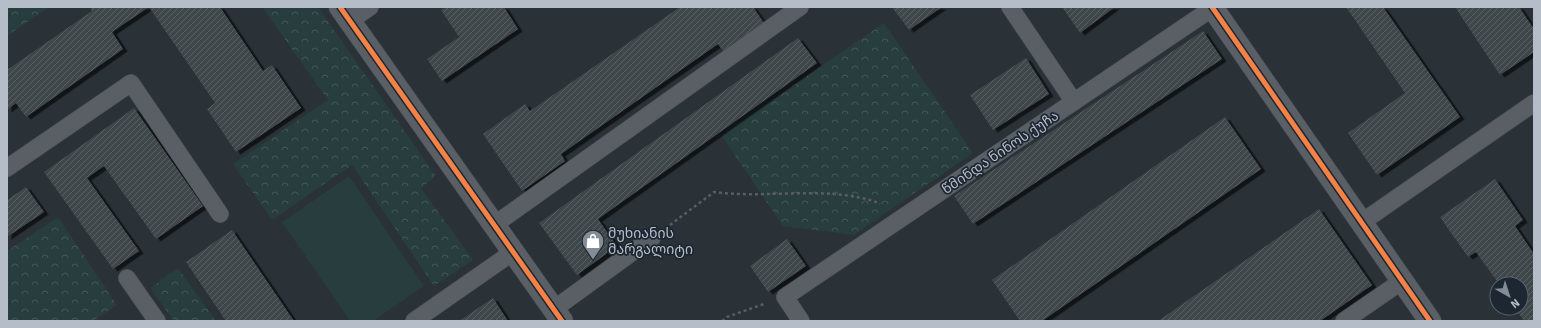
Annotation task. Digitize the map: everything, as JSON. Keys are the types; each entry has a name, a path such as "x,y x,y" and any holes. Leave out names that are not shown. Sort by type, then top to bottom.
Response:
{"street":[{"path":"1213,7 1430,321"},
{"path":"345,14 558,315"}],"lane":[{"path":"345,14 370,7"},
{"path":"494,225 800,7"},
{"path":"1010,7 1074,102"},
{"name":"წმინდა ნინოს ქუჩა","path":"785,297 1213,7"},
{"path":"7,168 132,83 220,214"},
{"path":"1362,222 1534,103"},
{"path":"558,315 652,238"},
{"path":"414,321 513,252"},
{"path":"127,278 157,321"},
{"path":"1344,321 1402,281"},
{"path":"785,297 802,321"}],"path":[{"path":"652,238 714,192 731,194 829,193 873,200 904,216"},
{"path":"722,321 727,317 785,297"}],"green space":[{"path":"7,7 49,7 7,36"},
{"path":"262,7 318,7 436,176 421,188 473,260 434,286 352,165 272,220 233,164 328,100"},
{"path":"884,23 973,153 854,235 783,226 721,135"},
{"path":"349,176 424,286 373,321 350,321 282,222"},
{"path":"58,217 117,305 96,319 96,321 7,321 7,251"},
{"path":"178,268 216,321 174,321 150,288"}],"building":[{"path":"90,7 149,7 112,32 123,49 26,117 16,103 7,110 7,70 92,11"},
{"path":"149,7 220,7 263,71 272,65 301,108 236,152 207,109 215,103"},
{"path":"446,7 504,7 518,29 442,81 427,59 459,37 441,10"},
{"path":"680,7 753,7 764,23 723,51 718,44 561,154 565,161 522,191 483,134 525,104 530,111"},
{"path":"892,7 942,7 909,30"},
{"path":"1062,7 1115,7 1080,33"},
{"path":"1346,7 1383,7 1460,117 1377,175 1348,133 1405,93"},
{"path":"1455,7 1519,7 1534,29 1534,52 1500,75"},
{"path":"1203,31 1222,59 973,224 954,196"},
{"path":"798,38 817,63 598,219 617,246 577,275 539,223"},
{"path":"1026,58 1049,94 993,130 970,95"},
{"path":"134,108 203,206 156,239 104,166 87,178 139,251 113,269 44,172"},
{"path":"1225,117 1261,169 1042,321 1020,321 992,280"},
{"path":"1495,179 1523,220 1515,226 1534,254 1534,321 1524,321 1521,316 1529,316 1529,276 1493,276 1476,252 1468,257 1440,217"},
{"path":"26,187 44,212 7,237 7,200"},
{"path":"1319,209 1372,285 1320,321 1158,321"},
{"path":"232,230 294,321 226,321 186,262"},
{"path":"787,239 806,266 768,292 750,266"},
{"path":"493,298 508,321 459,321"}],"cycle path":[{"path":"340,7 562,321"},
{"path":"1212,7 1430,321"}],"place":[{"name":"მუხიანის მარგალიტი","path":"593,260"}]}
